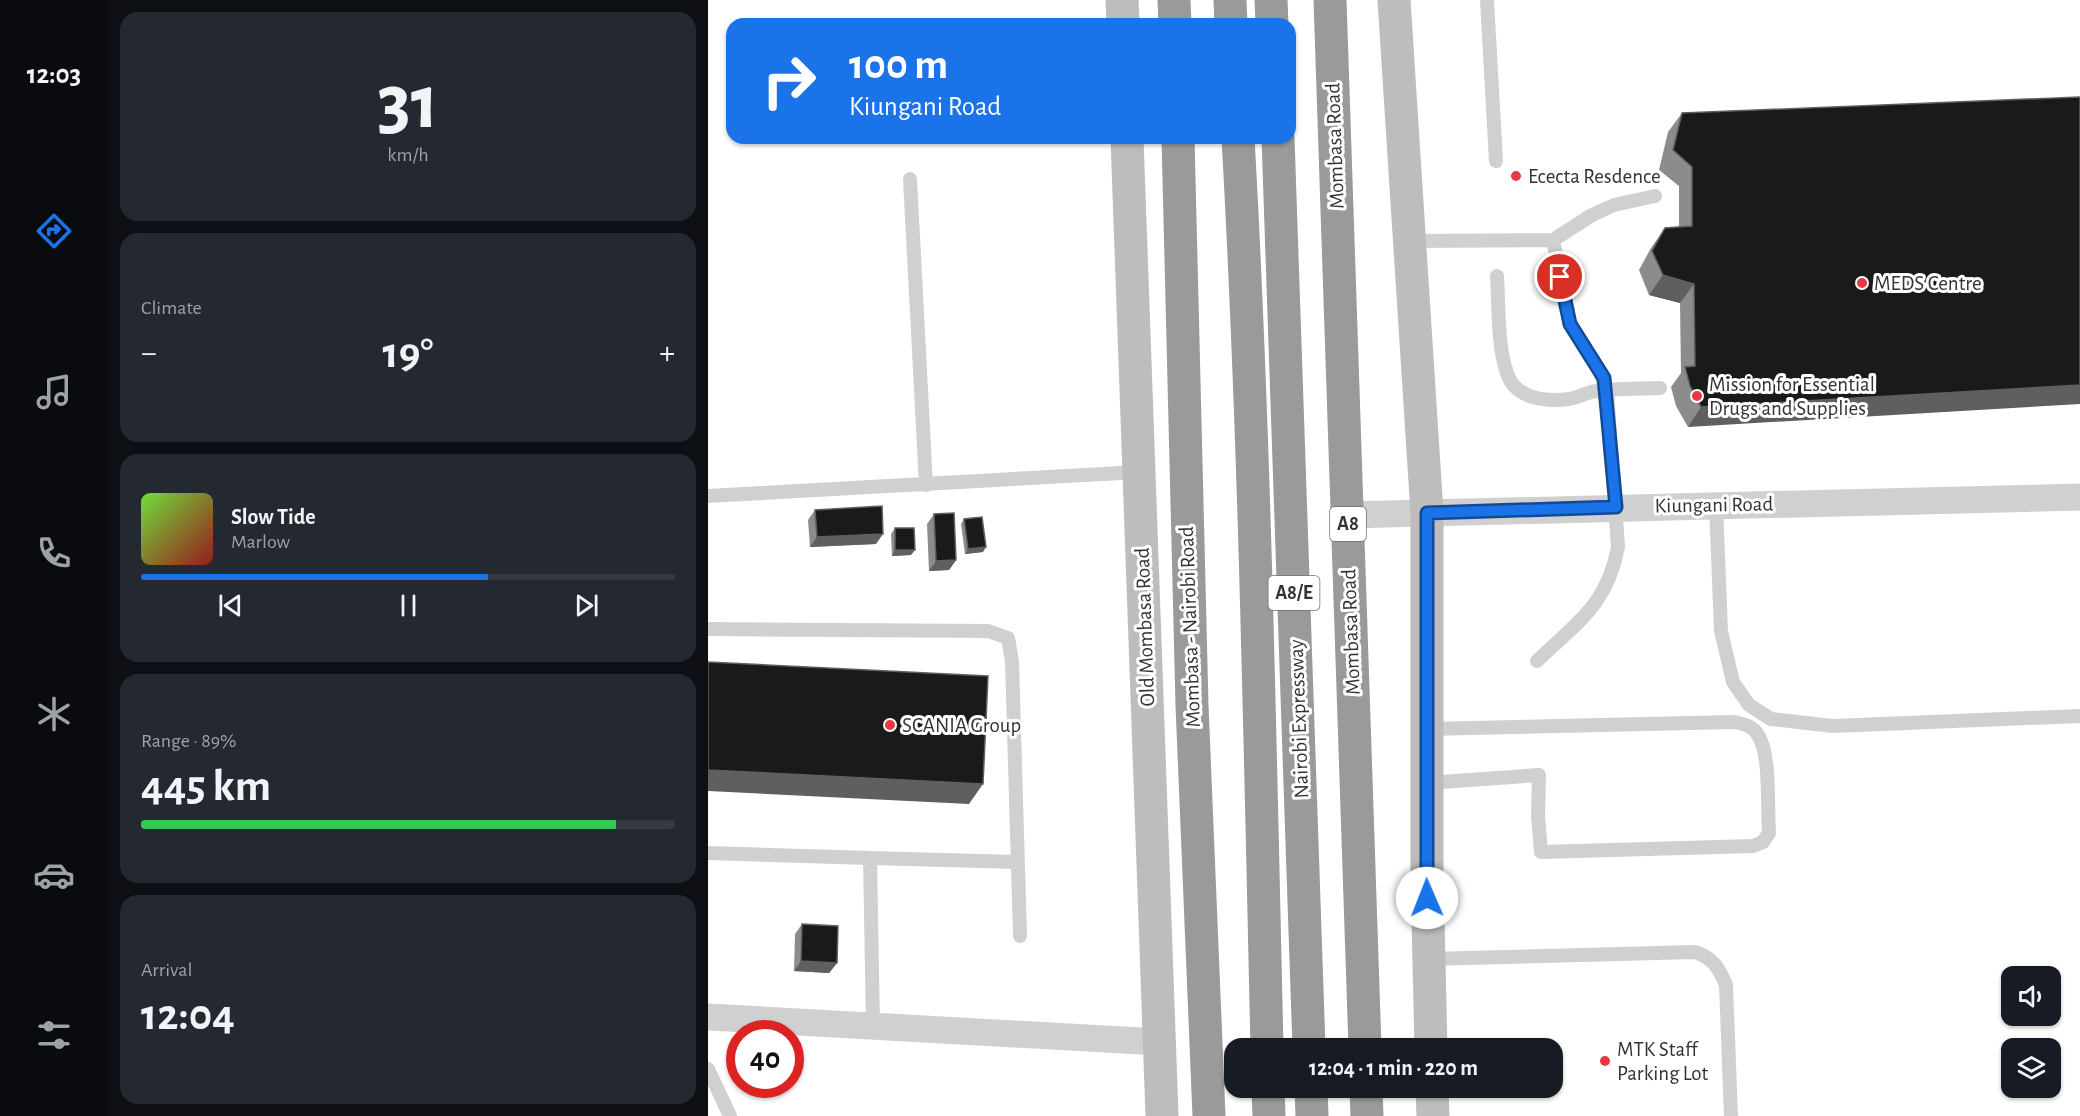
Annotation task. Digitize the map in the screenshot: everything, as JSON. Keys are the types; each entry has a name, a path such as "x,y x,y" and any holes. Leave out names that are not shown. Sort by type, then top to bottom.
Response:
{"highway":[{"path":"1174,0 1175,18"},
{"path":"1230,0 1231,18"},
{"path":"1271,0 1272,18"},
{"name":"Mombasa Road","path":"1330,0 1365,1038"},
{"name":"Mombasa - Nairobi Road","path":"1178,144 1192,705 1209,1116"},
{"name":"Nairobi Expressway","path":"1238,144 1246,287 1258,654 1267,1038"},
{"name":"Nairobi Expressway","path":"1278,144 1309,1038"},
{"path":"1268,1098 1269,1116"},
{"path":"1311,1098 1312,1116"},
{"path":"1366,1098 1367,1116"}],"street":[{"path":"1122,0 1122,18"},
{"path":"1394,0 1427,513 1428,959 1431,1038"},
{"name":"Old Mombasa Road","path":"1127,144 1162,1116"},
{"name":"Kiungani Road","path":"1347,514 2080,497"},
{"path":"708,1017 1159,1042"},
{"path":"1432,1098 1433,1116"}],"lane":[{"path":"1487,0 1496,161"},
{"path":"910,179 926,485"},
{"path":"1409,241 1553,240 1592,215 1614,205 1655,196"},
{"path":"1537,661 1599,601 1608,585 1618,547 1607,391 1599,370 1570,324 1553,240"},
{"path":"1497,276 1503,355 1507,374 1514,387 1530,396 1545,400 1570,399 1607,391 1660,388"},
{"path":"708,496 1139,472"},
{"path":"1716,505 1721,631 1733,682 1749,705 1771,718 1833,726 2080,716"},
{"path":"708,629 988,631 1008,638 1012,661 1020,936"},
{"path":"1427,729 1734,722 1747,724 1758,734 1764,749 1769,833 1762,842 1753,846 1541,852 1538,815 1539,774 1427,783"},
{"path":"708,853 1018,862"},
{"path":"870,858 873,1026"},
{"path":"1428,959 1695,951 1709,957 1719,969 1726,985 1731,1116"},
{"path":"708,1069 730,1116"}],"building":[{"name":"MEDS Centre","path":"2080,97 2080,385 1701,407 1690,386 1685,367 1695,366 1694,284 1663,275 1652,251 1665,228 1692,226 1692,167 1673,150 1682,113"},
{"path":"882,506 883,534 817,537 815,510"},
{"path":"954,513 956,560 936,561 934,514"},
{"path":"982,517 986,547 968,549 964,519"},
{"path":"895,528 914,528 915,550 895,550"},
{"path":"708,662 988,676 983,784 708,770"},
{"path":"802,924 838,926 837,963 801,961"}],"place":[{"name":"Ececta Resdence","path":"1516,176"},
{"name":"MEDS Centre","path":"1862,283"},
{"name":"Mission for Essential Drugs and Supplies","path":"1697,396"},
{"name":"SCANIA Group","path":"890,725"},
{"name":"MTK Staff Parking Lot","path":"1605,1061"}],"route":[{"path":"1427,898 1427,513 1616,507 1604,378 1570,324 1560,277"}]}
